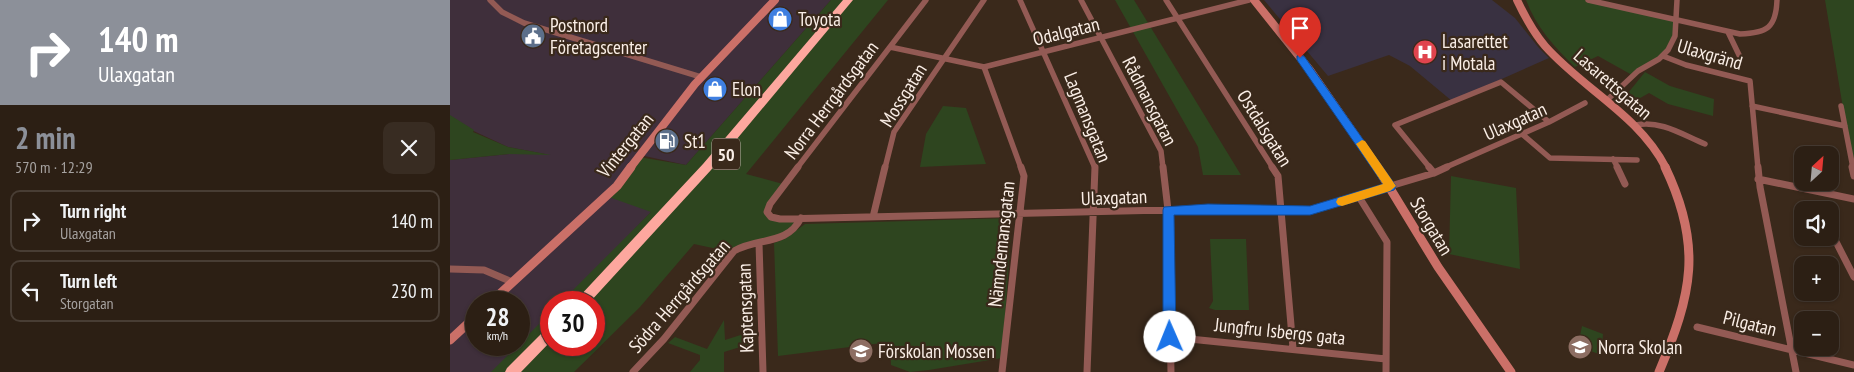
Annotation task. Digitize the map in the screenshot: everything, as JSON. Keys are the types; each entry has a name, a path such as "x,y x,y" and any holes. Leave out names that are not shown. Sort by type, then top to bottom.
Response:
{"highway":[{"name":"50","path":"592,291 707,167 848,0"},
{"name":"50","path":"602,291 713,169 855,0"},
{"path":"512,372 540,344"},
{"path":"524,372 540,355"}],"main road":[{"name":"Vintergatan","path":"503,291 617,186 701,78 775,0"},
{"name":"Storgatan","path":"1249,0 1306,71 1388,187 1442,282 1505,372"},
{"name":"Storgatan","path":"1254,0 1310,70 1388,187 1438,268 1511,372"},
{"name":"Lasarettsgatan","path":"1517,0 1531,26 1549,49 1576,76 1636,126 1656,150 1673,184 1684,214 1689,247 1688,282 1684,307 1659,372"},
{"path":"450,340 465,326"}],"street":[{"path":"490,0 502,12 524,23 701,78"},
{"name":"Norra Herrgårdsgatan","path":"774,218 768,212 768,206 926,0"},
{"name":"Mossgatan","path":"873,217 894,132 984,0"},
{"name":"Lagmansgatan","path":"1020,0 1094,163 1094,213 1087,372"},
{"name":"Rådmansgatan","path":"1081,0 1161,151 1168,210 1171,372"},
{"name":"Ostdalsgatan","path":"1166,0 1276,172 1280,185 1293,348"},
{"name":"Odalgatan","path":"890,47 984,66 1249,0"},
{"path":"1588,0 1728,32 1750,33 1769,27 1776,18 1777,0"},
{"path":"1607,100 1638,71 1663,56 1674,41 1677,0"},
{"path":"1728,32 1740,57"},
{"name":"Ulaxgränd","path":"1663,56 1686,65 1750,81 1752,106"},
{"name":"Nämndemansgatan","path":"984,66 1024,172 1002,372"},
{"path":"1434,173 1395,125 1501,82 1549,122"},
{"name":"Ulaxgatan","path":"774,218 1094,213 1208,209 1310,210 1359,197 1434,173 1549,122 1586,103"},
{"path":"1796,372 1758,179 1752,106 1845,126"},
{"path":"1841,106 1854,176"},
{"path":"1636,126 1647,123 1656,124 1705,144"},
{"path":"1522,134 1550,158 1637,160"},
{"path":"1613,159 1625,184"},
{"path":"1758,179 1854,199"},
{"path":"1359,197 1387,242 1386,372"},
{"name":"Södra Herrgårdsgatan","path":"633,372 664,339 734,252 743,246 791,234 798,228 801,218"},
{"name":"Kaptensgatan","path":"759,243 763,372"},
{"path":"1838,246 1854,277"},
{"path":"450,269 484,270 512,282"},
{"name":"Pilgatan","path":"1697,327 1854,365"},
{"name":"Jungfru Isbergs gata","path":"1170,337 1293,348 1386,359"}],"shaded area":[{"path":"450,0 831,0 686,165 640,155 651,212 575,291 540,291 540,327 530,337 530,291 465,291 465,356 511,356 495,372 450,372 450,160 509,154 545,154 508,147 450,120"},
{"name":"Lasarettet i Motala","path":"1264,0 1492,0 1515,18 1549,58 1452,101 1410,66 1389,55 1328,76"}],"green space":[{"path":"831,0 888,0 746,174 783,184 767,206 770,216 804,217 797,226 779,235 744,244 731,252 694,244 640,307 605,341 605,291 572,291 651,212 606,196 639,157 686,165"},
{"path":"1115,0 1134,0 1241,175 1203,175 1198,147"},
{"path":"1526,0 1595,0 1677,19 1678,35 1663,57 1632,75 1598,56 1575,67 1547,36 1535,19"},
{"path":"1825,0 1854,0 1854,174"},
{"path":"1645,72 1670,86 1714,99 1713,116 1668,104 1649,93 1628,105 1628,93"},
{"path":"943,106 966,108 986,164 920,167 926,134"},
{"path":"450,115 474,130 473,132 508,147 551,155 509,154 450,160"},
{"path":"1451,176 1516,188 1520,269 1449,254"},
{"path":"1012,218 1002,358 910,372 891,365 890,342 778,356 774,243 785,239 805,224"},
{"path":"1210,239 1246,239 1249,310 1215,310 1209,308 1213,301"},
{"path":"724,320 725,340 753,331 753,343 724,352 724,372 690,372 700,360 700,355 668,343 675,337 707,349"},
{"path":"540,323 540,356 590,356 574,372 491,372 507,356 530,356 530,333"},
{"path":"1582,326 1603,334 1601,355 1578,346"}],"slow traffic":[{"path":"1342,202 1390,186 1362,144"}],"place":[{"name":"Toyota","path":"780,19"},
{"name":"Postnord Företagscenter","path":"533,36"},
{"name":"Lasarettet i Motala","path":"1425,52"},
{"name":"Elon","path":"715,89"},
{"name":"St1","path":"667,141"},
{"name":"Norra Skolan","path":"1580,347"},
{"name":"Förskolan Mossen","path":"861,351"}],"route":[{"path":"1170,337 1168,210 1310,210 1359,197 1390,186 1300,58"}]}
